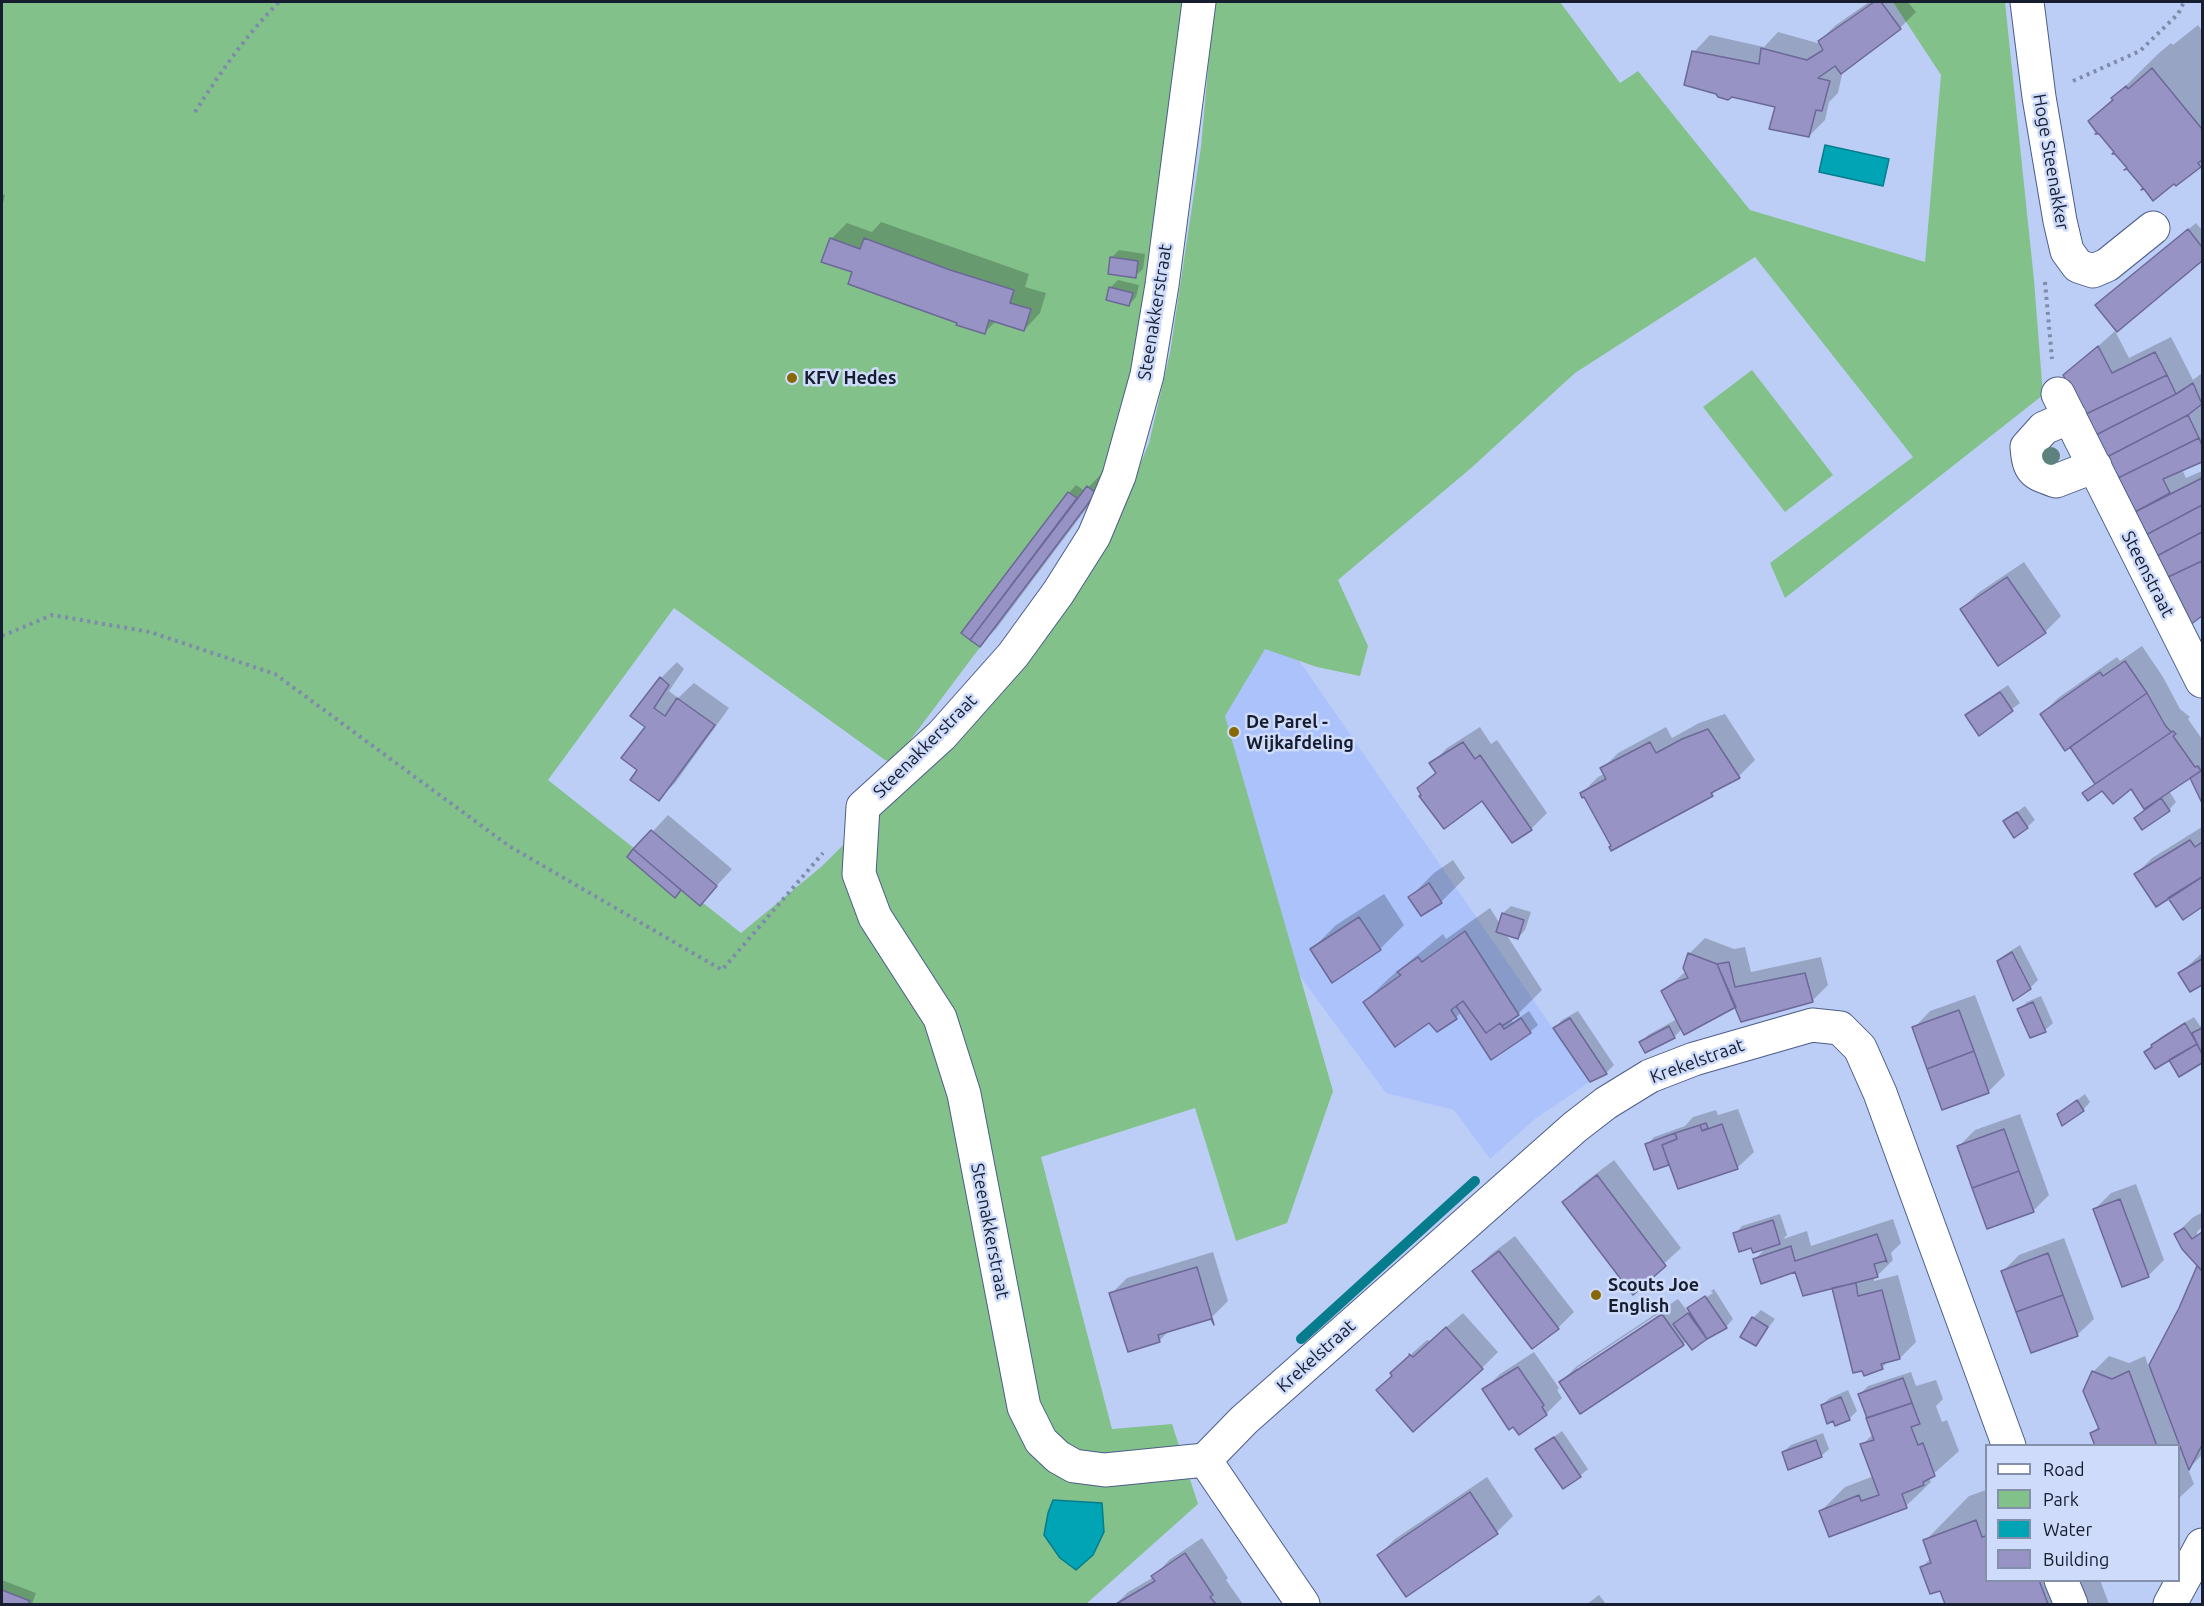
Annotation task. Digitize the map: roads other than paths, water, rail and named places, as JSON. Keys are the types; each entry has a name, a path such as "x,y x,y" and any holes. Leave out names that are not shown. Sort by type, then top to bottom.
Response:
{"street":[{"name":"Steenakkerstraat","path":"1199,2 1162,285 1147,375 1119,476 1094,536 1058,593 1013,655 942,735 863,807 859,874 875,917 940,1018 964,1094 1024,1407 1041,1441 1058,1458 1078,1467 1105,1470 1205,1460"},
{"name":"Hoge Steenakker","path":"2027,2 2039,97 2067,251 2078,266 2093,271 2107,265 2153,228"},
{"name":"Steenstraat","path":"2095,466 2056,481 2037,474 2028,465 2027,447 2064,406 2095,466 2202,681"},
{"name":"Krekelstraat","path":"1205,1460 1253,1412 1534,1163 1606,1103 1650,1076 1694,1059 1812,1025 1840,1028 1860,1048 1880,1094 2008,1444"},
{"path":"1205,1460 1303,1605"},
{"path":"2170,1605 2202,1545"},
{"path":"2061,1582 2071,1605"}],"water":[{"path":"1825,145 1889,159 1883,186 1819,172"},
{"path":"1053,1500 1102,1503 1104,1532 1093,1555 1076,1570 1060,1558 1044,1535"}],"waterway":[{"path":"1301,1339 1475,1181"}],"place":[{"name":"KFV Hedes","path":"792,378"},
{"name":"De Parel - Wijkafdeling","path":"1234,732"},
{"name":"Scouts Joe English","path":"1596,1295"}]}
